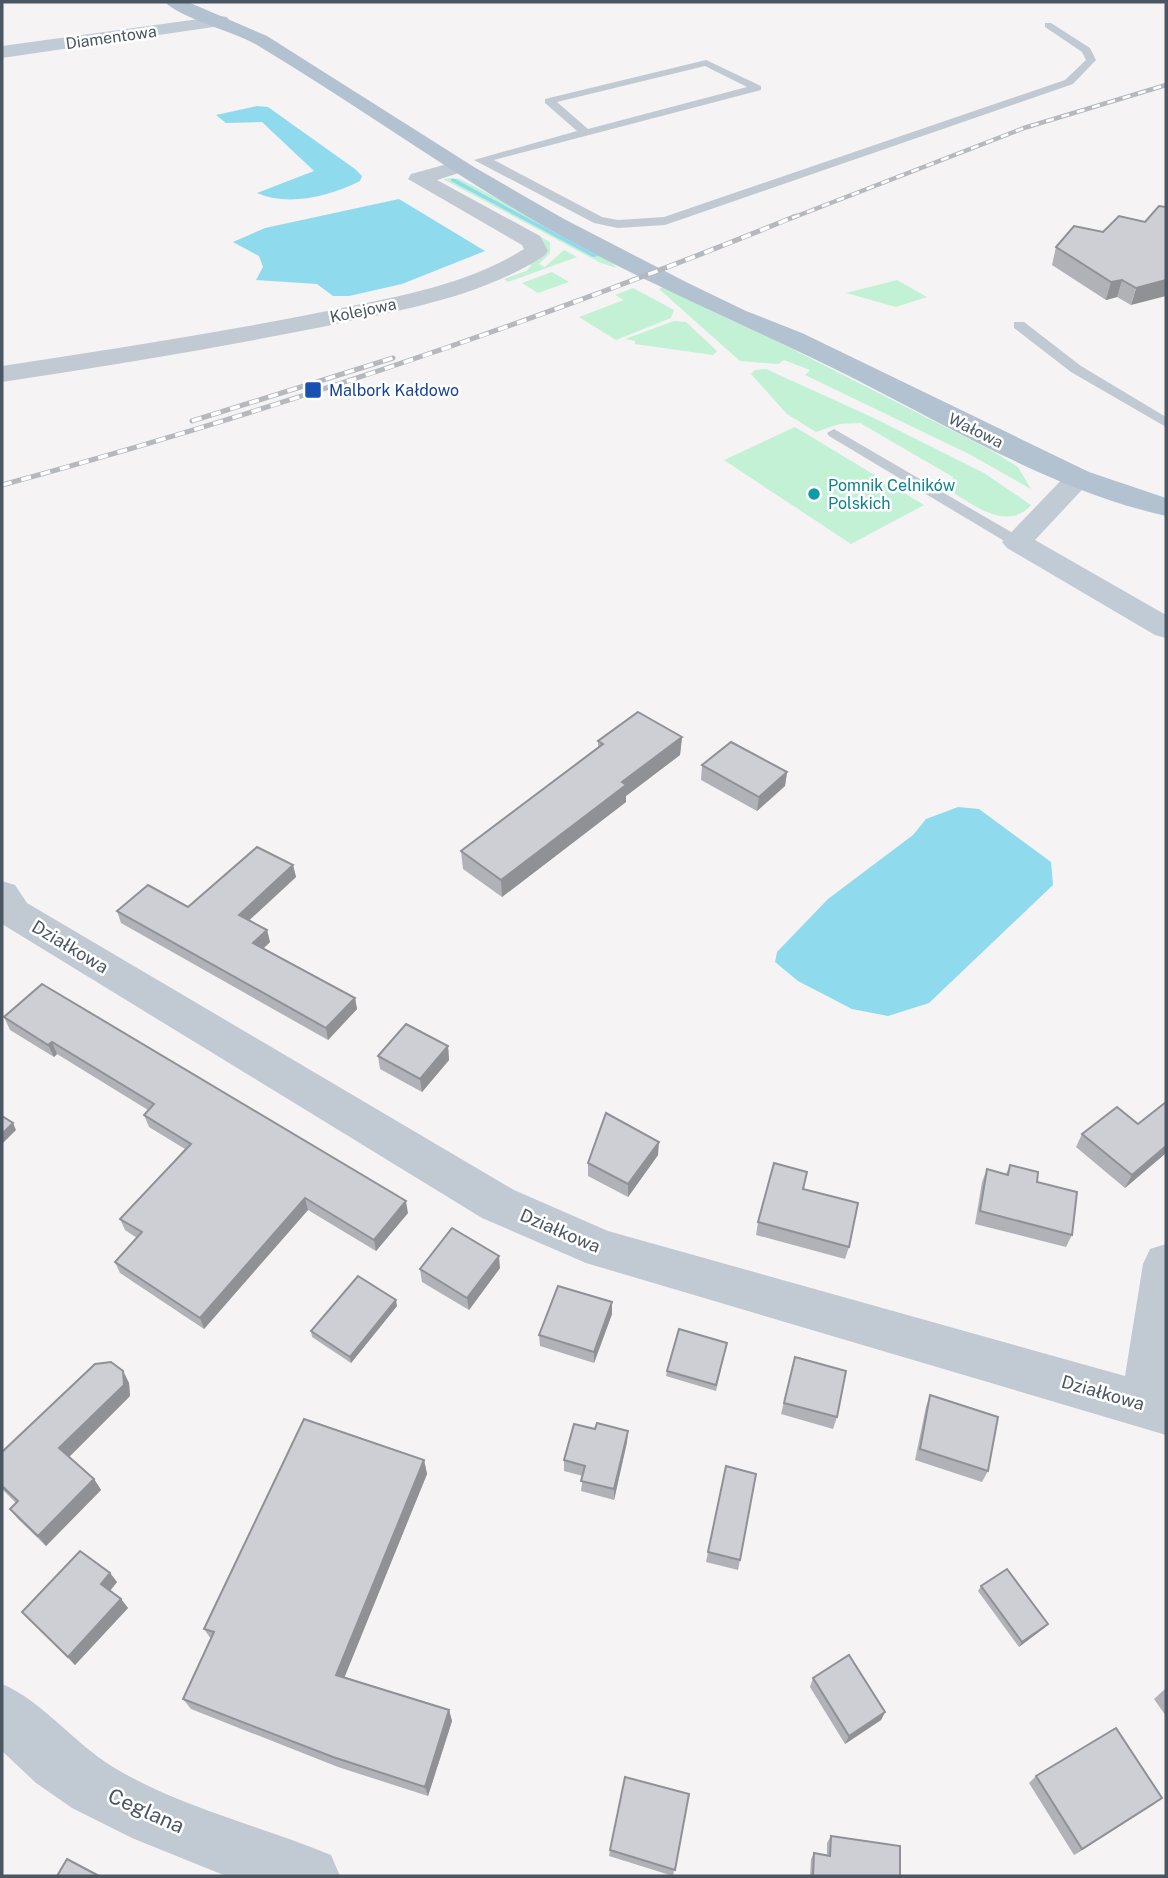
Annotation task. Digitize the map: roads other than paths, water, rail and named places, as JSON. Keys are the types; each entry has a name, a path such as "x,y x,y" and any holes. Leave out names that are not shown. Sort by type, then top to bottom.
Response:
{"main road":[{"name":"Wałowa","path":"174,2 221,21 294,59 458,167 556,224 678,287 737,316 793,338 1002,443 1079,478 1166,507"}],"street":[{"name":"Diamentowa","path":"2,52 221,21"},
{"name":"Kolejowa","path":"2,374 396,304 481,279 524,262 536,251 532,241 419,179 458,167"},
{"path":"1079,478 1017,542 1166,628"},
{"name":"Działkowa","path":"6,907 498,1204 602,1249 1155,1408"},
{"path":"1155,1408 1166,1264"},
{"name":"Ceglana","path":"2,1712 66,1769 105,1794 156,1818 310,1876"}],"lane":[{"path":"484,159 598,220 618,224 665,221 1069,82 1091,60 1086,50 1048,25"},
{"path":"458,167 757,88 706,63 549,101 585,132"},
{"path":"1019,325 1076,369 1166,423"},
{"path":"834,433 1017,542"}],"water":[{"path":"257,106 268,107 355,169 362,176 360,181 309,198 282,199 257,193 314,171 262,122 226,123 216,115"},
{"path":"399,199 485,251 402,284 349,296 333,296 317,284 256,280 263,267 259,256 233,242 265,228"},
{"path":"958,807 979,809 1051,862 1053,885 929,1003 888,1016 852,1009 798,981 775,962 777,952 828,899 913,835 926,819"}],"waterway":[{"path":"453,180 595,256"}],"railway":[{"path":"792,218 1024,128 1166,85"},
{"path":"2,485 204,427 404,362 601,292 796,216"},
{"path":"192,421 393,358"}],"place":[{"name":"Malbork Kałdowo","path":"313,390"},
{"name":"Pomnik Celników Polskich","path":"814,494"}]}
